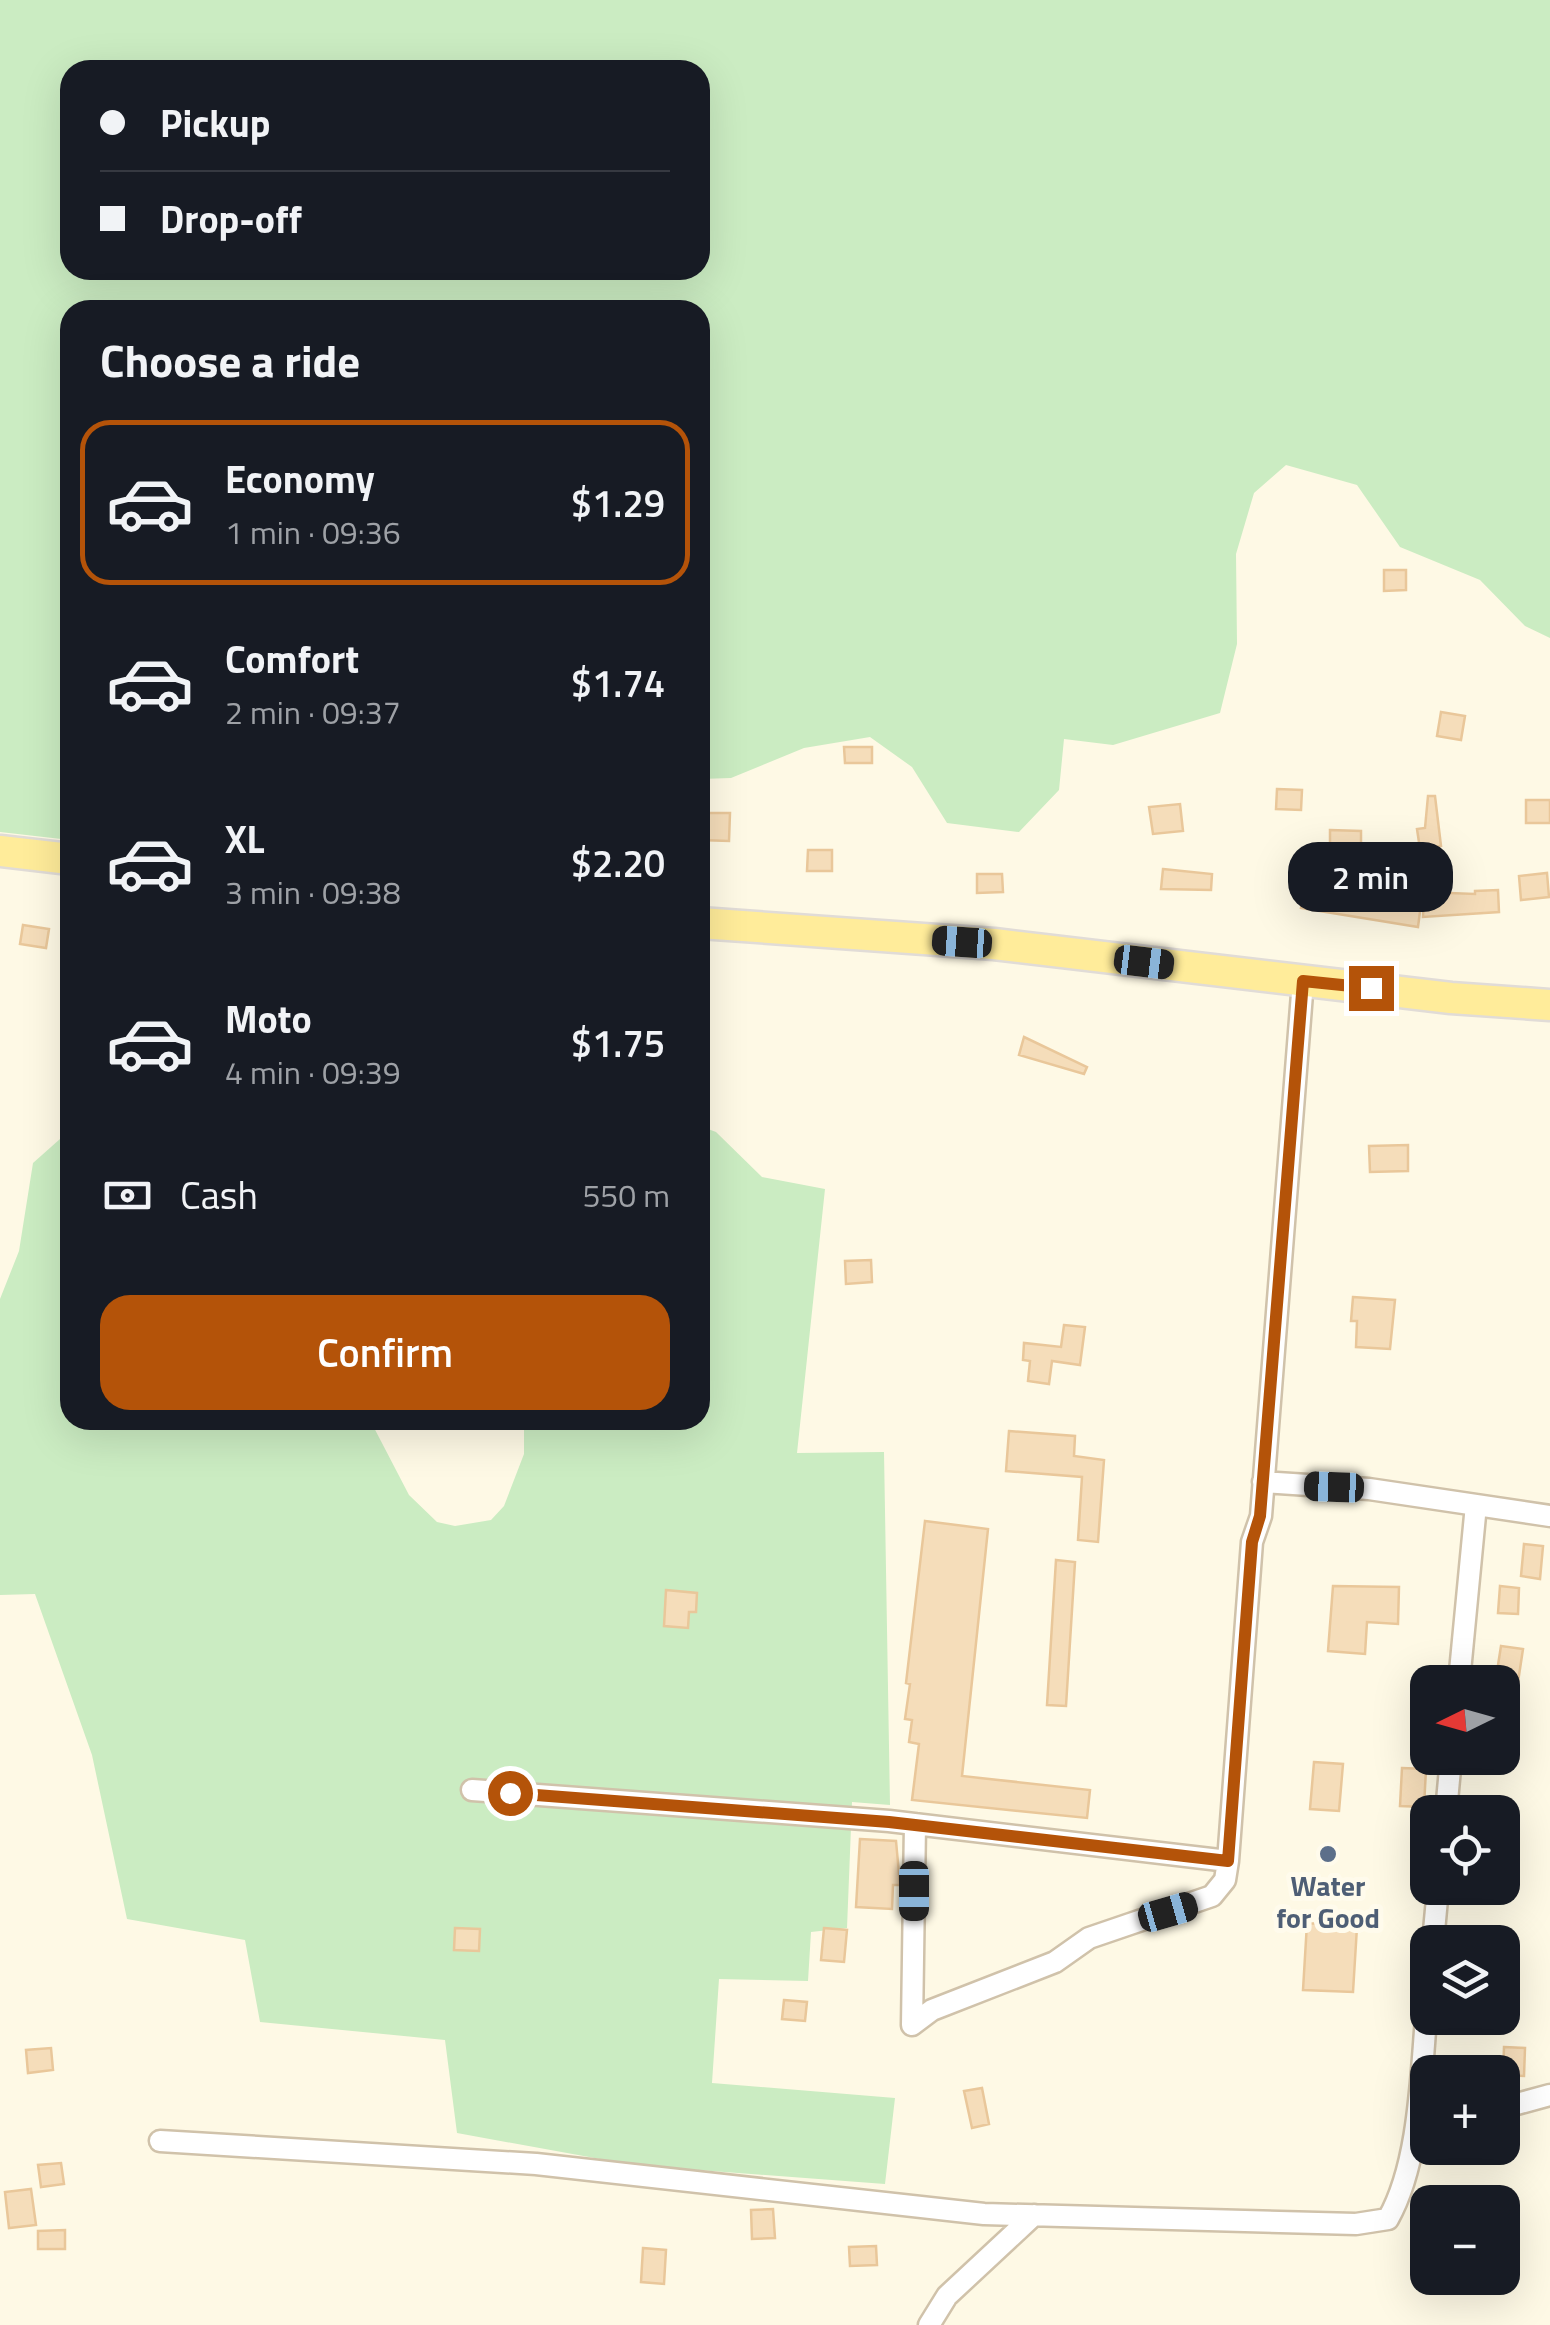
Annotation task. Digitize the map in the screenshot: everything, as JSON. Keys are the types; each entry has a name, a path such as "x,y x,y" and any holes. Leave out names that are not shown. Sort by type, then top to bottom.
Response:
{"main road":[{"path":"0,851 60,858"},
{"path":"710,924 994,944 1303,981 1550,1005"}],"street":[{"path":"915,1824 912,2024 932,2010 1056,1962 1089,1938 1212,1896 1225,1880 1250,1561 1263,1482 1303,981"},
{"path":"1263,1482 1369,1489 1550,1516"},
{"path":"1460,1665 1476,1505"},
{"path":"472,1790 915,1824 1228,1861"},
{"path":"1520,2103 1550,2094"},
{"path":"160,2141 536,2164 928,2209 1034,2216 1356,2224 1388,2219 1401,2198 1411,2165"},
{"path":"929,2325 947,2296 1034,2216"}],"green space":[{"path":"0,0 1550,0 1550,638 1525,626 1480,580 1400,547 1357,485 1286,465 1254,493 1236,554 1237,644 1220,713 1113,745 1064,739 1059,790 1019,832 947,823 912,767 870,737 804,748 731,778 710,779 710,300 60,300 60,839 0,832"},
{"path":"710,1130 762,1177 825,1189 797,1453 884,1452 890,1805 852,1802 847,1928 811,1932 808,1981 719,1979 712,2083 895,2098 885,2184 633,2165 457,2133 445,2040 260,2022 245,1940 127,1919 92,1755 35,1594 0,1595 0,1299 19,1251 33,1163 60,1139 60,1430 375,1430 409,1495 437,1522 455,1526 491,1520 504,1506 524,1454 524,1430 710,1430"}],"building":[{"path":"1384,570 1406,570 1406,590 1384,591"},
{"path":"1441,712 1465,716 1461,740 1437,736"},
{"path":"844,747 872,747 872,763 845,763"},
{"path":"1277,789 1302,790 1301,810 1276,809"},
{"path":"1428,796 1435,796 1441,846 1420,849 1417,829 1425,828"},
{"path":"1526,800 1550,800 1550,823 1526,823"},
{"path":"1180,804 1183,831 1153,834 1149,807"},
{"path":"710,813 730,813 729,841 710,840"},
{"path":"1330,830 1361,831 1361,855 1330,854"},
{"path":"808,850 832,850 832,871 807,871"},
{"path":"1163,869 1212,874 1211,890 1161,889"},
{"path":"1547,873 1549,897 1521,900 1519,876"},
{"path":"977,874 1002,874 1003,892 977,893"},
{"path":"1305,885 1331,890 1330,898 1421,904 1418,927 1301,908"},
{"path":"1498,890 1499,912 1423,917 1424,892 1475,894"},
{"path":"23,925 49,929 46,948 20,944"},
{"path":"1024,1037 1087,1067 1084,1074 1019,1055"},
{"path":"1408,1145 1408,1171 1370,1172 1369,1146"},
{"path":"871,1260 872,1282 846,1284 845,1261"},
{"path":"1353,1297 1395,1300 1390,1349 1356,1347 1357,1321 1351,1321"},
{"path":"1064,1325 1085,1327 1080,1365 1052,1361 1049,1384 1028,1381 1030,1361 1023,1360 1024,1343 1061,1347"},
{"path":"1009,1431 1075,1436 1074,1456 1104,1460 1098,1542 1078,1540 1082,1477 1006,1471"},
{"path":"925,1521 988,1529 962,1776 1090,1790 1087,1818 912,1800 919,1744 909,1742 912,1720 905,1719 910,1684 906,1683"},
{"path":"1524,1544 1543,1546 1540,1579 1521,1576"},
{"path":"1056,1560 1075,1562 1066,1706 1047,1705"},
{"path":"1333,1586 1399,1587 1398,1624 1367,1622 1365,1654 1328,1651"},
{"path":"1500,1586 1519,1588 1518,1614 1498,1613"},
{"path":"666,1590 697,1593 696,1612 689,1612 688,1628 664,1626"},
{"path":"1501,1646 1523,1649 1520,1669 1520,1665 1498,1665"},
{"path":"1314,1762 1343,1764 1339,1811 1310,1809"},
{"path":"1402,1768 1410,1768 1410,1775 1426,1775 1425,1795 1410,1795 1410,1806 1400,1806"},
{"path":"860,1839 896,1841 900,1885 893,1885 892,1909 856,1907"},
{"path":"1307,1923 1357,1927 1353,1992 1303,1990"},
{"path":"455,1928 480,1929 479,1951 454,1950"},
{"path":"824,1928 847,1930 844,1962 821,1960"},
{"path":"784,2000 807,2002 805,2021 782,2019"},
{"path":"1504,2047 1525,2048 1524,2076 1520,2076 1520,2055 1504,2055"},
{"path":"51,2048 53,2070 28,2073 26,2050"},
{"path":"982,2088 989,2124 972,2128 964,2091"},
{"path":"61,2163 64,2184 41,2187 38,2165"},
{"path":"31,2189 36,2225 9,2228 5,2192"},
{"path":"773,2209 775,2238 752,2239 751,2210"},
{"path":"65,2230 65,2249 38,2249 38,2231"},
{"path":"876,2246 877,2265 850,2266 849,2247"},
{"path":"643,2248 666,2250 664,2284 641,2282"}],"place":[{"name":"Water for Good","path":"1328,1854"}],"route":[{"path":"510,1793 889,1822 1228,1861 1247,1598 1252,1542 1260,1516 1303,981 1371,988"}]}
